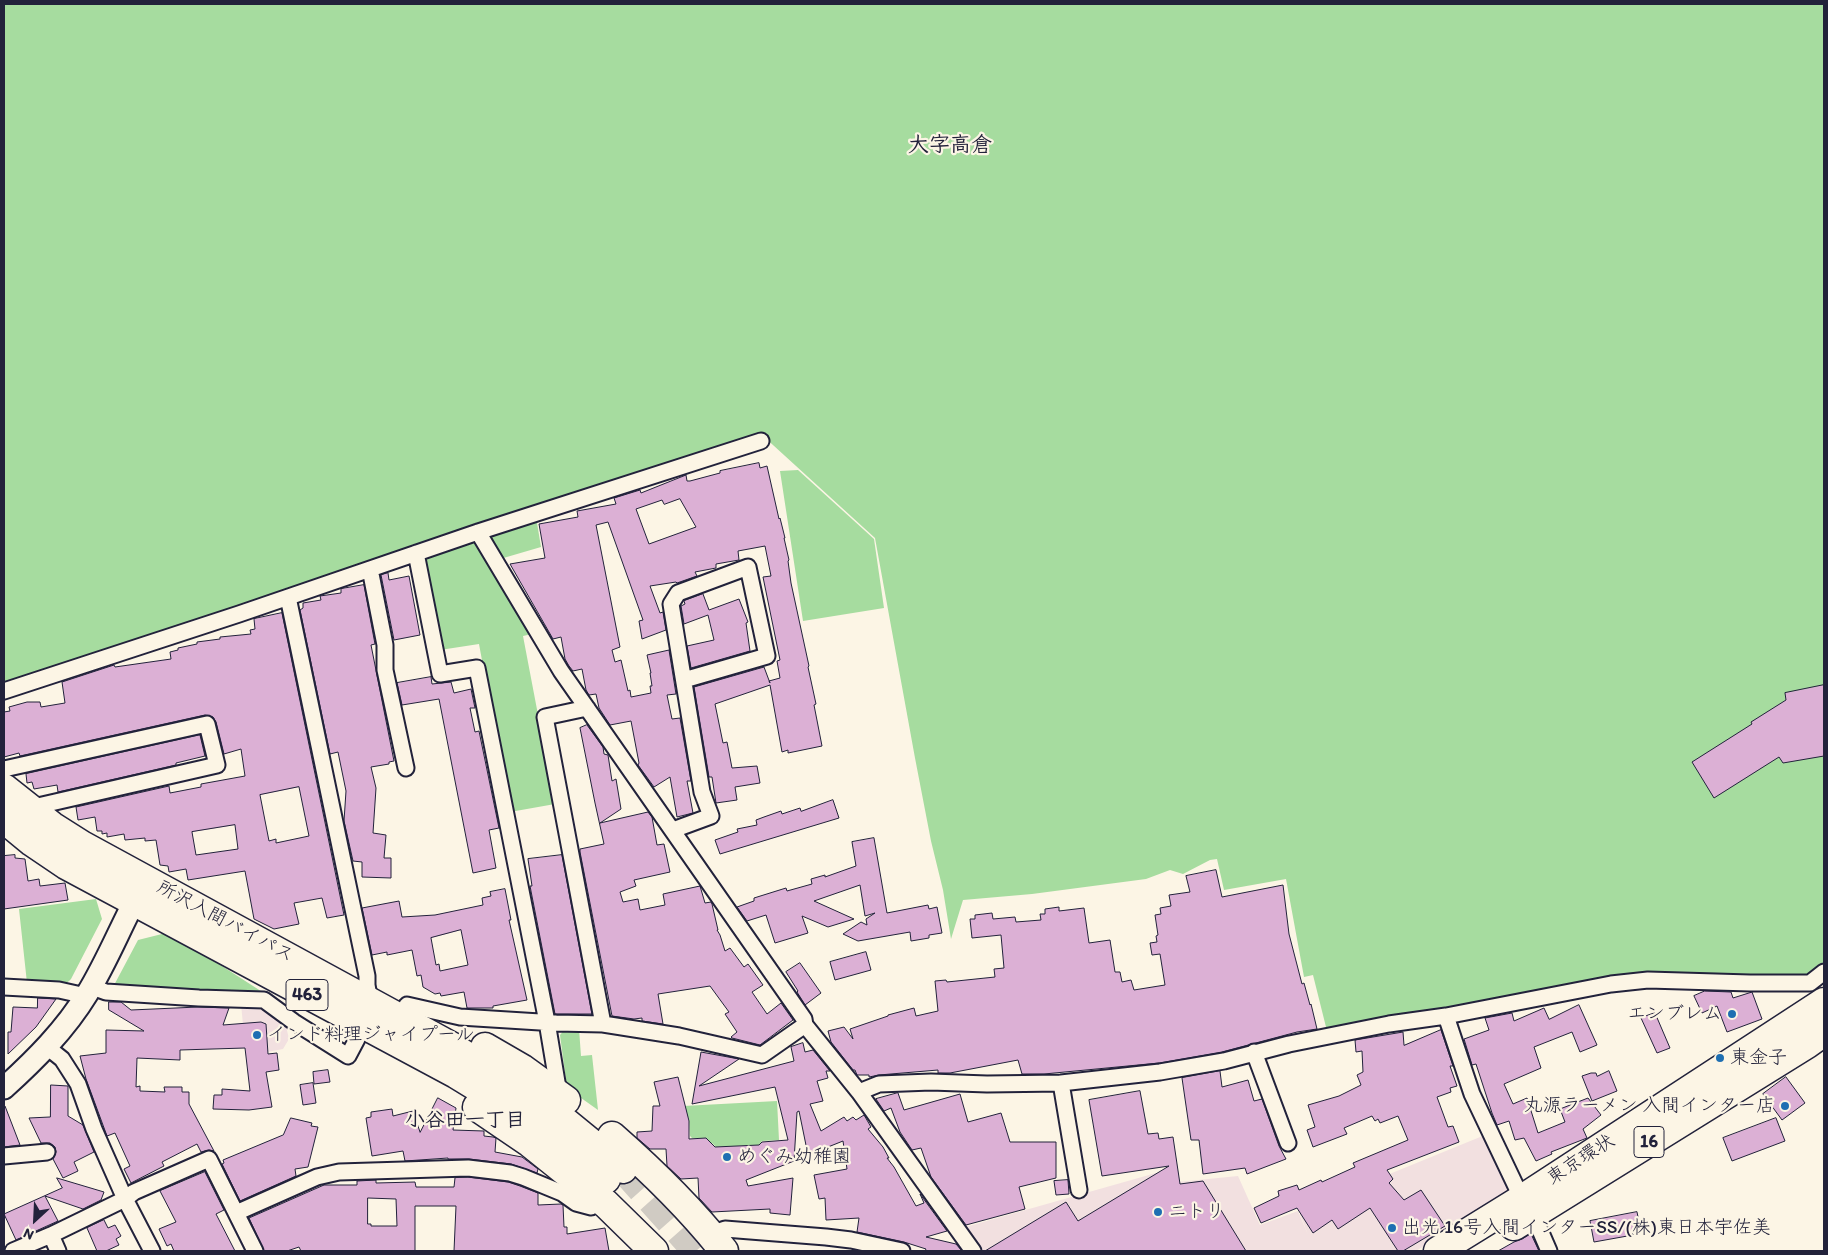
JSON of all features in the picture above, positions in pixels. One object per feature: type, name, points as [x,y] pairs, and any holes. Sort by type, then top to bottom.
[{"type":"highway","name":"所沢入間バイパス","points":[[4,788],[52,826],[82,845],[140,890],[308,995],[456,1074],[523,1115],[615,1183]]},
{"type":"highway","name":"所沢入間バイパス","points":[[4,819],[32,842],[66,865],[140,890],[242,931],[368,994]]},
{"type":"highway","name":"463","points":[[368,994],[407,1005],[523,1069],[588,1116],[615,1183],[654,1251]]},
{"type":"highway","name":"463","points":[[368,994],[549,1110],[615,1183]]},
{"type":"highway","name":"463","points":[[308,995],[316,1015],[479,1108],[530,1143],[615,1183],[717,1243]]},
{"type":"highway","name":"東京環状","points":[[1473,1251],[1528,1207],[1824,1002]]},
{"type":"highway","name":"東京環状","points":[[1438,1251],[1528,1207],[1824,1032]]},
{"type":"street","points":[[4,691],[478,532],[761,441]]},
{"type":"street","points":[[478,532],[561,671],[804,1019],[805,1025],[859,1092],[973,1251]]},
{"type":"street","points":[[416,553],[440,674],[477,668],[547,1022],[559,1094]]},
{"type":"street","points":[[673,830],[711,816],[702,792],[671,604],[678,593],[748,567],[767,656],[684,680]]},
{"type":"street","points":[[370,569],[385,645],[386,670],[406,768]]},
{"type":"street","points":[[288,597],[367,976],[368,994]]},
{"type":"street","points":[[587,708],[545,717],[603,1024]]},
{"type":"street","points":[[4,769],[206,724],[217,765],[29,808]]},
{"type":"street","points":[[4,1088],[47,1047],[89,991],[140,890]]},
{"type":"street","points":[[859,1092],[879,1084],[931,1082],[987,1084],[1061,1083],[1160,1072],[1224,1061],[1289,1044],[1389,1024],[1446,1016],[1611,984],[1648,980],[1750,984],[1810,983],[1824,972]]},
{"type":"street","points":[[4,986],[264,1000],[294,1022],[348,1056],[357,1039]]},
{"type":"street","points":[[407,1005],[460,1017],[603,1024],[678,1036],[762,1055],[805,1025]]},
{"type":"street","points":[[1446,1016],[1472,1094],[1549,1251]]},
{"type":"street","points":[[47,1047],[62,1059],[78,1084],[94,1129],[152,1251]]},
{"type":"street","points":[[1254,1052],[1288,1143]]},
{"type":"street","points":[[1061,1083],[1079,1190]]},
{"type":"street","points":[[4,1156],[48,1152]]},
{"type":"street","points":[[13,1251],[126,1199],[134,1192],[209,1159],[255,1251]]},
{"type":"street","points":[[236,1213],[317,1177],[339,1172],[468,1168],[510,1173],[562,1193],[583,1206],[591,1207],[615,1183]]},
{"type":"street","points":[[717,1243],[725,1229],[826,1236],[902,1251]]},
{"type":"street","points":[[51,1235],[58,1251]]},
{"type":"shaded area","points":[[241,1004],[261,1004],[285,1022],[289,1039],[283,1049],[246,1056]]},
{"type":"shaded area","points":[[1485,1135],[1513,1191],[1416,1251],[981,1251],[962,1228],[1156,1173],[1158,1184],[1238,1176],[1260,1225],[1298,1211],[1308,1235],[1299,1211]]},
{"type":"green space","points":[[4,4],[1824,4],[1824,967],[1811,977],[1648,975],[1327,1031],[1313,975],[1304,977],[1286,879],[1224,890],[1217,859],[1210,860],[1183,874],[1170,870],[1146,879],[1032,894],[963,900],[951,939],[943,890],[931,841],[915,758],[875,538],[762,435],[4,686]]},
{"type":"green space","points":[[798,470],[874,539],[884,608],[803,621],[780,471]]},
{"type":"green space","points":[[536,517],[541,547],[500,559],[488,540],[495,530]]},
{"type":"green space","points":[[470,540],[478,544],[532,634],[523,636],[555,804],[510,812],[479,644],[440,650],[423,564],[429,554]]},
{"type":"green space","points":[[96,899],[102,919],[71,979],[57,985],[27,983],[19,909]]},
{"type":"green space","points":[[166,933],[194,948],[267,995],[112,989],[138,940]]},
{"type":"green space","points":[[565,1029],[579,1029],[581,1056],[592,1055],[598,1110],[567,1088],[560,1035]]},
{"type":"green space","points":[[777,1101],[779,1140],[762,1141],[759,1145],[716,1147],[712,1143],[706,1144],[706,1138],[692,1138],[690,1136],[689,1118],[665,1107]]},
{"type":"building","points":[[759,463],[760,468],[767,466],[785,538],[791,583],[809,666],[822,746],[788,753],[788,750],[782,752],[770,685],[715,704],[723,743],[727,742],[732,768],[757,766],[760,783],[735,787],[737,800],[716,803],[712,777],[709,777],[694,687],[764,667],[769,681],[780,678],[777,661],[780,660],[763,577],[771,576],[765,546],[738,551],[739,560],[716,564],[716,568],[695,572],[697,576],[677,583],[650,586],[660,613],[663,612],[666,630],[642,639],[639,621],[643,620],[608,522],[596,525],[620,647],[612,650],[615,662],[621,660],[631,697],[651,693],[651,673],[647,655],[669,650],[676,694],[667,695],[672,719],[680,718],[691,781],[687,781],[693,813],[677,817],[670,777],[654,787],[638,765],[631,721],[610,725],[599,708],[596,694],[589,695],[586,690],[582,669],[573,671],[569,666],[565,659],[561,637],[553,639],[510,564],[545,558],[539,524],[578,517],[577,511],[616,504],[614,498],[640,490],[641,493],[686,475],[687,481],[690,481],[720,473],[720,471]],"holes":[[[680,499],[696,527],[649,544],[636,509],[662,500],[664,504]]]},
{"type":"building","points":[[388,573],[389,580],[409,576],[420,635],[394,640],[381,575]]},
{"type":"building","points":[[364,585],[375,644],[371,645],[394,761],[389,762],[389,764],[371,767],[376,788],[373,833],[386,835],[384,858],[391,858],[391,878],[362,877],[362,862],[353,861],[344,821],[346,791],[338,752],[330,754],[300,610],[303,608],[303,603],[321,600],[320,596],[341,593],[341,589]]},
{"type":"building","points":[[703,594],[709,610],[739,599],[748,622],[746,623],[750,651],[691,668],[687,646],[714,640],[708,615],[684,624],[681,606],[685,604],[684,601]]},
{"type":"building","points":[[282,613],[344,915],[327,918],[322,898],[294,903],[299,924],[274,929],[254,919],[245,871],[188,880],[186,869],[169,872],[168,866],[160,865],[156,840],[145,841],[145,838],[125,840],[124,834],[107,837],[107,833],[102,834],[102,831],[97,831],[95,817],[78,820],[76,807],[169,786],[170,793],[201,787],[201,784],[245,776],[241,749],[224,754],[213,717],[205,715],[20,756],[19,753],[4,757],[4,712],[10,711],[9,707],[27,702],[40,702],[41,707],[65,703],[62,682],[114,665],[115,667],[171,659],[170,652],[178,650],[178,648],[197,644],[197,642],[220,639],[220,637],[251,634],[250,630],[255,629],[254,619]],"holes":[[[299,787],[309,836],[276,843],[276,839],[269,841],[260,795]],[[235,825],[238,849],[196,855],[192,832]]]},
{"type":"building","points":[[431,677],[432,684],[451,682],[454,693],[471,689],[475,708],[470,708],[475,732],[479,731],[499,828],[489,830],[496,868],[473,873],[439,699],[402,705],[397,683]]},
{"type":"building","points":[[1824,685],[1824,756],[1783,763],[1779,757],[1714,798],[1692,762],[1786,700],[1785,693]]},
{"type":"building","points":[[587,725],[603,747],[604,754],[608,755],[612,781],[616,779],[621,809],[600,823],[648,812],[652,817],[657,845],[664,844],[670,872],[634,880],[636,886],[620,892],[623,902],[638,899],[640,910],[665,905],[663,894],[700,886],[705,903],[711,902],[712,904],[717,930],[725,951],[730,948],[744,967],[748,964],[763,985],[752,992],[767,1014],[781,1003],[793,1020],[760,1045],[731,1037],[737,1032],[725,1014],[729,1012],[710,986],[658,994],[663,1024],[642,1021],[642,1018],[634,1019],[612,1016],[580,852],[580,849],[604,844],[580,728]]},
{"type":"building","points":[[200,735],[205,756],[176,763],[176,765],[58,792],[57,785],[34,789],[32,782],[27,783],[26,774]]},
{"type":"building","points":[[833,800],[839,818],[720,854],[715,840],[738,832],[737,829],[757,825],[756,820],[781,811],[782,814],[800,808],[801,811]]},
{"type":"building","points":[[874,838],[887,913],[928,905],[929,909],[937,907],[942,933],[929,935],[929,938],[911,941],[910,932],[858,941],[843,934],[861,922],[867,925],[866,919],[875,913],[865,916],[860,885],[814,901],[854,919],[828,927],[802,916],[808,933],[775,943],[766,915],[747,921],[737,907],[754,901],[754,898],[786,888],[787,891],[812,884],[811,879],[825,875],[825,877],[856,866],[852,842]]},
{"type":"building","points":[[15,855],[15,858],[25,859],[28,881],[39,879],[40,886],[65,883],[68,900],[4,909],[4,856]]},
{"type":"building","points":[[562,855],[592,1014],[555,1014],[530,886],[532,886],[528,859]]},
{"type":"building","points":[[1216,870],[1222,897],[1283,885],[1289,934],[1302,984],[1304,983],[1317,1029],[1297,1032],[1222,1052],[1159,1063],[1044,1074],[1022,1074],[1018,1060],[950,1073],[938,1073],[938,1070],[869,1077],[869,1075],[857,1075],[855,1070],[853,1070],[831,1042],[828,1031],[844,1027],[853,1039],[850,1029],[888,1015],[914,1008],[916,1016],[938,1011],[935,981],[946,980],[947,982],[995,977],[994,969],[1004,968],[1001,935],[972,938],[970,919],[975,919],[975,915],[992,913],[993,919],[1015,917],[1016,922],[1041,920],[1040,914],[1045,914],[1045,909],[1059,907],[1059,911],[1084,908],[1089,943],[1110,940],[1115,972],[1120,972],[1122,982],[1131,980],[1134,990],[1165,985],[1160,954],[1152,955],[1150,943],[1157,942],[1156,936],[1158,935],[1155,915],[1161,914],[1160,908],[1171,906],[1169,895],[1190,892],[1186,876]]},
{"type":"building","points":[[505,889],[511,920],[509,920],[527,1000],[493,1006],[493,1008],[467,1008],[464,992],[441,996],[440,993],[435,994],[423,987],[421,975],[417,976],[412,950],[387,955],[387,952],[372,955],[362,908],[399,901],[402,917],[435,915],[483,905],[482,898],[491,896],[490,892]],"holes":[[[461,930],[468,965],[440,971],[439,964],[436,965],[431,938]]]},
{"type":"building","points":[[866,952],[871,970],[835,980],[830,962]]},
{"type":"building","points":[[800,963],[821,993],[805,1005],[786,972]]},
{"type":"building","points":[[1705,991],[1731,992],[1733,998],[1752,992],[1762,1019],[1727,1032],[1717,1006],[1702,1013],[1694,996]]},
{"type":"building","points":[[38,998],[56,999],[36,1027],[8,1054],[8,1032],[11,1032],[13,1007],[37,1008]]},
{"type":"building","points":[[109,1002],[121,1002],[131,1010],[198,1007],[229,1008],[223,1025],[261,1022],[266,1024],[268,1054],[277,1053],[279,1070],[266,1072],[272,1107],[249,1110],[213,1109],[214,1095],[222,1095],[222,1089],[250,1091],[245,1048],[180,1050],[180,1060],[137,1058],[136,1087],[140,1086],[140,1091],[165,1092],[164,1087],[182,1087],[182,1092],[189,1092],[189,1104],[214,1151],[201,1152],[197,1144],[162,1162],[164,1166],[131,1183],[124,1169],[130,1166],[115,1133],[107,1136],[86,1079],[80,1056],[106,1053],[106,1030],[144,1031],[109,1010]]},
{"type":"building","points":[[1579,1005],[1597,1045],[1580,1052],[1572,1032],[1534,1047],[1541,1068],[1504,1084],[1513,1104],[1527,1098],[1538,1133],[1565,1122],[1560,1109],[1588,1098],[1601,1115],[1583,1129],[1587,1138],[1551,1152],[1552,1154],[1536,1161],[1524,1138],[1515,1140],[1509,1121],[1497,1125],[1476,1064],[1472,1065],[1464,1039],[1489,1030],[1485,1018],[1512,1013],[1514,1021],[1544,1008],[1549,1019]]},
{"type":"building","points":[[1655,1013],[1670,1048],[1657,1053],[1641,1018]]},
{"type":"building","points":[[1441,1030],[1453,1066],[1450,1066],[1457,1086],[1450,1088],[1451,1092],[1437,1097],[1448,1127],[1453,1126],[1459,1142],[1387,1170],[1393,1179],[1389,1183],[1404,1200],[1421,1190],[1445,1226],[1403,1251],[1398,1251],[1370,1208],[1338,1229],[1332,1220],[1313,1233],[1297,1208],[1261,1223],[1254,1208],[1279,1196],[1278,1191],[1297,1185],[1299,1190],[1321,1180],[1322,1182],[1355,1167],[1353,1163],[1408,1140],[1398,1116],[1380,1123],[1378,1119],[1375,1121],[1372,1116],[1344,1128],[1347,1134],[1313,1147],[1307,1130],[1315,1127],[1308,1105],[1339,1096],[1361,1085],[1357,1075],[1363,1072],[1362,1051],[1356,1052],[1355,1040],[1403,1032],[1404,1045]]},
{"type":"building","points":[[803,1043],[805,1052],[813,1050],[830,1071],[826,1071],[828,1078],[817,1081],[823,1101],[810,1104],[821,1131],[844,1117],[847,1121],[853,1117],[856,1120],[864,1115],[871,1127],[868,1129],[883,1147],[889,1158],[887,1158],[916,1206],[924,1203],[920,1194],[947,1231],[926,1237],[956,1244],[962,1251],[925,1251],[926,1249],[904,1242],[857,1232],[859,1218],[826,1220],[825,1198],[819,1199],[814,1175],[847,1169],[843,1141],[808,1155],[799,1111],[797,1112],[794,1161],[746,1180],[748,1186],[793,1178],[790,1215],[770,1213],[770,1209],[712,1212],[699,1198],[698,1178],[681,1179],[667,1166],[666,1149],[650,1149],[637,1138],[637,1132],[652,1131],[653,1106],[660,1106],[654,1082],[678,1077],[689,1121],[689,1139],[706,1138],[715,1147],[759,1145],[762,1142],[788,1140],[775,1087],[692,1104],[701,1052],[739,1059],[699,1086],[794,1061],[791,1047]]},
{"type":"building","points":[[328,1070],[330,1082],[314,1084],[313,1072]]},
{"type":"building","points":[[1220,1071],[1222,1087],[1248,1080],[1254,1101],[1262,1099],[1279,1146],[1286,1159],[1247,1174],[1245,1168],[1203,1174],[1199,1140],[1191,1140],[1182,1078]]},
{"type":"building","points":[[1609,1071],[1617,1091],[1592,1101],[1582,1076],[1596,1073],[1597,1076]]},
{"type":"building","points":[[1786,1077],[1805,1103],[1782,1120],[1763,1094]]},
{"type":"building","points":[[313,1083],[316,1103],[303,1105],[300,1085]]},
{"type":"building","points":[[51,1085],[68,1086],[68,1116],[83,1125],[94,1152],[74,1162],[78,1171],[63,1178],[53,1159],[56,1152],[55,1147],[50,1143],[41,1143],[29,1118],[50,1117]]},
{"type":"building","name":"ニトリ","points":[[1140,1091],[1148,1134],[1158,1133],[1159,1139],[1173,1137],[1180,1184],[1203,1181],[1246,1251],[985,1251],[1066,1202],[1078,1221],[1169,1166],[1102,1176],[1089,1100]]},
{"type":"building","points":[[898,1093],[904,1110],[960,1094],[968,1122],[1001,1113],[1010,1142],[1056,1142],[1056,1178],[1019,1187],[1025,1209],[966,1225],[931,1177],[921,1148],[912,1150],[900,1132],[891,1108],[884,1111],[876,1099]]},
{"type":"building","points":[[438,1098],[456,1108],[453,1130],[484,1131],[484,1136],[496,1138],[495,1152],[522,1157],[538,1169],[537,1173],[511,1164],[469,1159],[448,1158],[405,1161],[403,1151],[372,1156],[366,1118],[371,1117],[371,1112],[392,1109],[393,1116],[413,1111],[420,1132]]},
{"type":"building","points":[[5,1106],[20,1145],[4,1147]]},
{"type":"building","points":[[291,1118],[312,1123],[311,1126],[318,1127],[308,1167],[295,1169],[296,1176],[240,1201],[222,1164],[224,1163],[223,1160],[283,1135]]},
{"type":"building","points":[[1776,1118],[1785,1141],[1732,1161],[1723,1138]]},
{"type":"building","points":[[205,1172],[224,1210],[216,1214],[235,1251],[174,1251],[171,1244],[167,1246],[159,1229],[176,1222],[160,1191]]},
{"type":"building","points":[[468,1177],[508,1182],[538,1193],[538,1205],[563,1205],[564,1227],[567,1227],[567,1234],[605,1228],[609,1251],[454,1251],[456,1206],[415,1206],[415,1251],[301,1251],[299,1247],[287,1251],[264,1251],[249,1218],[324,1185],[357,1185],[357,1181],[376,1180],[376,1183],[415,1182],[416,1187],[454,1187],[455,1178]],"holes":[[[368,1198],[396,1199],[397,1226],[371,1226],[371,1224],[368,1224]]]},
{"type":"building","points":[[57,1178],[104,1192],[101,1200],[83,1209],[45,1196],[58,1221],[16,1240],[4,1214],[62,1188]]},
{"type":"building","points":[[1068,1180],[1069,1194],[1056,1195],[1054,1181]]},
{"type":"building","points":[[1637,1212],[1641,1231],[1632,1232],[1633,1235],[1594,1242],[1590,1221]]},
{"type":"building","points":[[104,1220],[108,1228],[115,1225],[121,1236],[116,1239],[119,1245],[106,1251],[97,1251],[87,1228]]},
{"type":"building","points":[[1531,1234],[1539,1251],[1498,1251],[1514,1242]]},
{"type":"tunnel","points":[[623,1169],[696,1251]]},
{"type":"place","name":"エンブレム","points":[[1732,1014]]},
{"type":"place","name":"インド料理ジャイプール","points":[[257,1035]]},
{"type":"place","name":"東金子","points":[[1720,1058]]},
{"type":"place","name":"丸源ラーメン 入間インター店","points":[[1785,1106]]},
{"type":"place","name":"めぐみ幼稚園","points":[[727,1157]]},
{"type":"place","name":"ニトリ","points":[[1158,1212]]},
{"type":"place","name":"出光 16号入間インターSS/(株)東日本宇佐美","points":[[1392,1228]]},
{"type":"district","name":"大字高倉","points":[[950,146]]},
{"type":"district","name":"小谷田一丁目","points":[[465,1121]]}]
